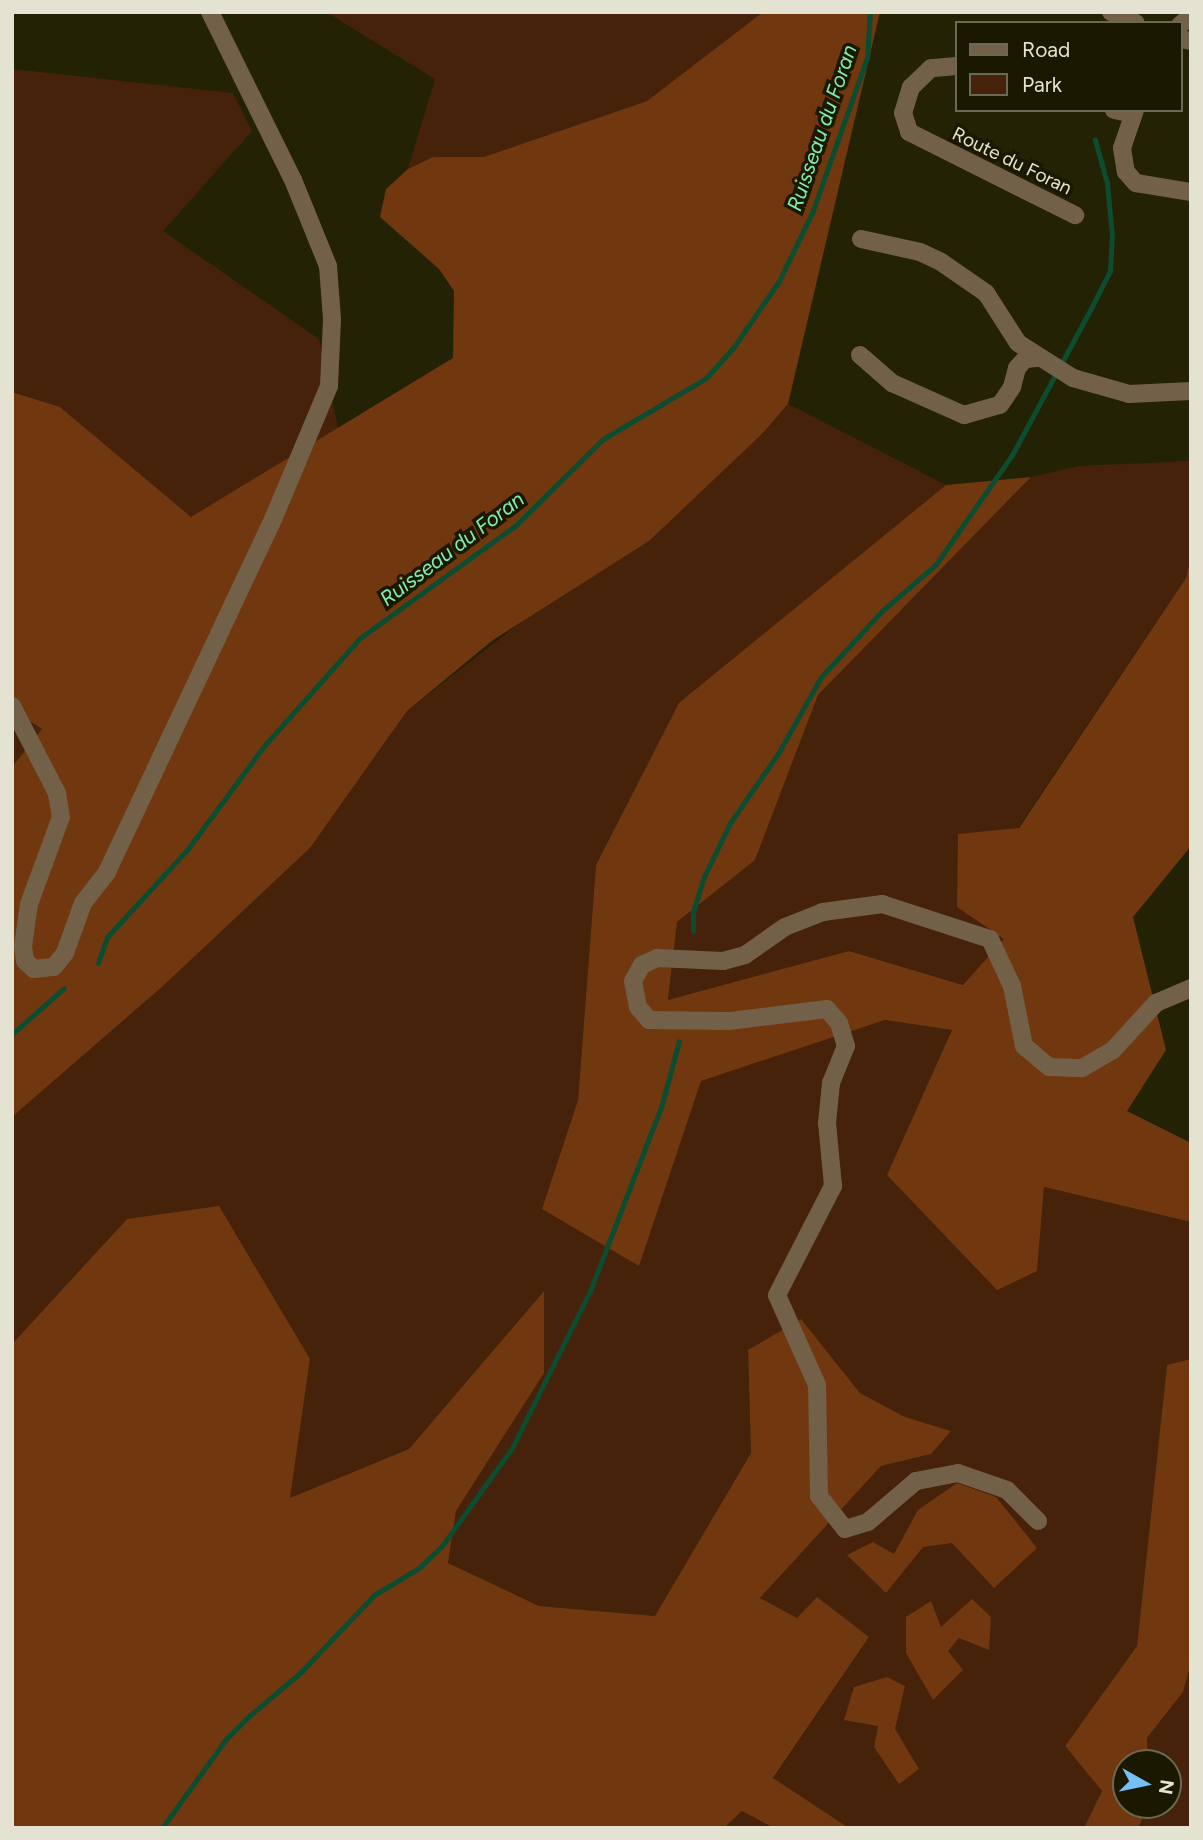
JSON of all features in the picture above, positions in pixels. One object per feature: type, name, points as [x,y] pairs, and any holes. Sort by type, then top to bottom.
[{"type":"street","points":[[12,706],[57,793],[61,817],[30,904],[23,946],[25,961],[34,970],[54,967],[65,953],[83,903],[107,872],[274,517],[329,386],[332,319],[328,266],[293,180],[210,12]]},
{"type":"street","points":[[1111,12],[1131,21]]},
{"type":"street","name":"Route du Foran","points":[[954,66],[931,68],[911,87],[903,113],[909,132],[1075,215]]},
{"type":"street","points":[[1135,112],[1121,159],[1130,178],[1191,192]]},
{"type":"street","points":[[861,239],[920,252],[942,261],[986,293],[1018,343],[1073,377],[1129,394],[1191,391]]},
{"type":"street","points":[[860,355],[892,383],[964,415],[1000,405],[1012,387],[1017,368],[1025,359],[1044,361]]},
{"type":"street","points":[[1038,1521],[1007,1490],[958,1473],[916,1481],[868,1522],[845,1529],[820,1496],[817,1385],[777,1295],[833,1186],[827,1123],[831,1083],[846,1045],[839,1023],[827,1009],[729,1021],[649,1020],[638,1007],[633,981],[642,965],[657,958],[723,961],[745,955],[785,927],[823,912],[882,904],[989,939],[1012,986],[1024,1046],[1049,1067],[1082,1068],[1113,1050],[1156,1003],[1191,988]]},
{"type":"green space","points":[[326,12],[763,12],[647,101],[484,157],[433,157],[408,169],[435,79]]},
{"type":"green space","points":[[12,69],[233,93],[252,131],[163,231],[319,339],[338,428],[191,518],[60,407],[12,392]]},
{"type":"green space","points":[[788,404],[946,485],[679,704],[596,865],[578,1100],[542,1209],[639,1265],[700,1081],[885,1020],[953,1029],[887,1175],[1037,1271],[1044,1187],[1191,1222],[1191,1359],[1167,1366],[1137,1646],[1065,1746],[1102,1791],[1084,1828],[849,1828],[773,1779],[869,1637],[797,1618],[760,1598],[881,1466],[931,1454],[950,1431],[905,1417],[860,1393],[801,1319],[748,1350],[751,1453],[656,1616],[539,1606],[448,1563],[456,1511],[543,1373],[543,1292],[409,1449],[290,1498],[310,1359],[127,1219],[12,1344],[12,1117],[163,986],[310,848],[407,711],[764,433]],"holes":[[[996,1497],[952,1543],[923,1546],[886,1593],[873,1542],[894,1554]],[[905,1687],[894,1729],[919,1769],[899,1783],[874,1747],[878,1725]]]},
{"type":"green space","points":[[1191,461],[1191,558],[1186,578],[1018,828],[1005,939],[964,985],[849,951],[668,1001],[677,922],[755,860],[818,695],[1031,477],[1079,466]]},
{"type":"green space","points":[[12,710],[43,729],[12,767]]},
{"type":"green space","points":[[1191,1663],[1191,1828],[1138,1828],[1142,1819],[1182,1819],[1182,1749],[1147,1749],[1147,1738],[1183,1692]]},
{"type":"green space","points":[[742,1811],[774,1828],[724,1828]]},
{"type":"shaded area","points":[[763,12],[880,12],[788,404],[764,432],[649,541],[493,640],[407,711],[310,848],[163,986],[12,1117],[12,767],[42,729],[12,710],[12,392],[60,407],[191,517],[453,358],[454,291],[439,269],[380,217],[386,189],[408,169],[433,157],[484,157],[647,101]]},
{"type":"shaded area","points":[[1031,477],[818,695],[755,860],[677,922],[668,1000],[849,951],[963,985],[1004,939],[957,907],[958,834],[1019,828],[1186,578],[1191,558],[1191,846],[1133,917],[1166,1050],[1127,1111],[1191,1143],[1191,1222],[1044,1187],[1037,1271],[997,1290],[887,1175],[952,1030],[885,1020],[701,1081],[639,1266],[542,1209],[578,1100],[596,865],[679,703],[946,485]]},
{"type":"shaded area","points":[[219,1206],[310,1359],[290,1498],[409,1449],[544,1291],[544,1373],[456,1511],[448,1563],[539,1606],[655,1616],[751,1453],[748,1350],[801,1319],[860,1393],[905,1417],[951,1431],[931,1454],[881,1466],[760,1598],[797,1618],[817,1597],[869,1637],[773,1778],[849,1828],[774,1828],[742,1811],[724,1828],[12,1828],[12,1344],[127,1219]]},
{"type":"shaded area","points":[[1191,1359],[1191,1663],[1183,1692],[1147,1738],[1147,1749],[1112,1749],[1112,1819],[1142,1819],[1138,1828],[1084,1828],[1102,1791],[1065,1746],[1137,1646],[1167,1365]]},
{"type":"shaded area","points":[[957,1483],[996,1497],[1037,1548],[994,1588],[952,1543],[923,1547],[886,1593],[847,1555],[873,1542],[894,1554],[918,1510]]},
{"type":"shaded area","points":[[972,1599],[991,1617],[989,1650],[959,1638],[948,1651],[963,1670],[933,1700],[906,1653],[906,1617],[931,1601],[941,1627]]},
{"type":"shaded area","points":[[887,1677],[905,1686],[895,1729],[919,1769],[899,1784],[874,1747],[878,1726],[844,1720],[854,1687]]},
{"type":"waterway","name":"Ruisseau du Foran","points":[[98,963],[107,937],[187,850],[264,746],[360,638],[515,526],[603,439],[706,378],[733,348],[779,281],[812,213],[867,58],[870,12]]},
{"type":"waterway","points":[[693,931],[693,912],[704,877],[730,823],[779,752],[821,677],[882,611],[936,564],[1012,455],[1110,271],[1112,236],[1107,183],[1095,140]]},
{"type":"waterway","name":"Ruisseau du Foran","points":[[12,1034],[64,988]]},
{"type":"waterway","points":[[162,1828],[226,1739],[301,1672],[374,1595],[419,1568],[442,1546],[512,1448],[590,1291],[662,1104],[679,1041]]}]
